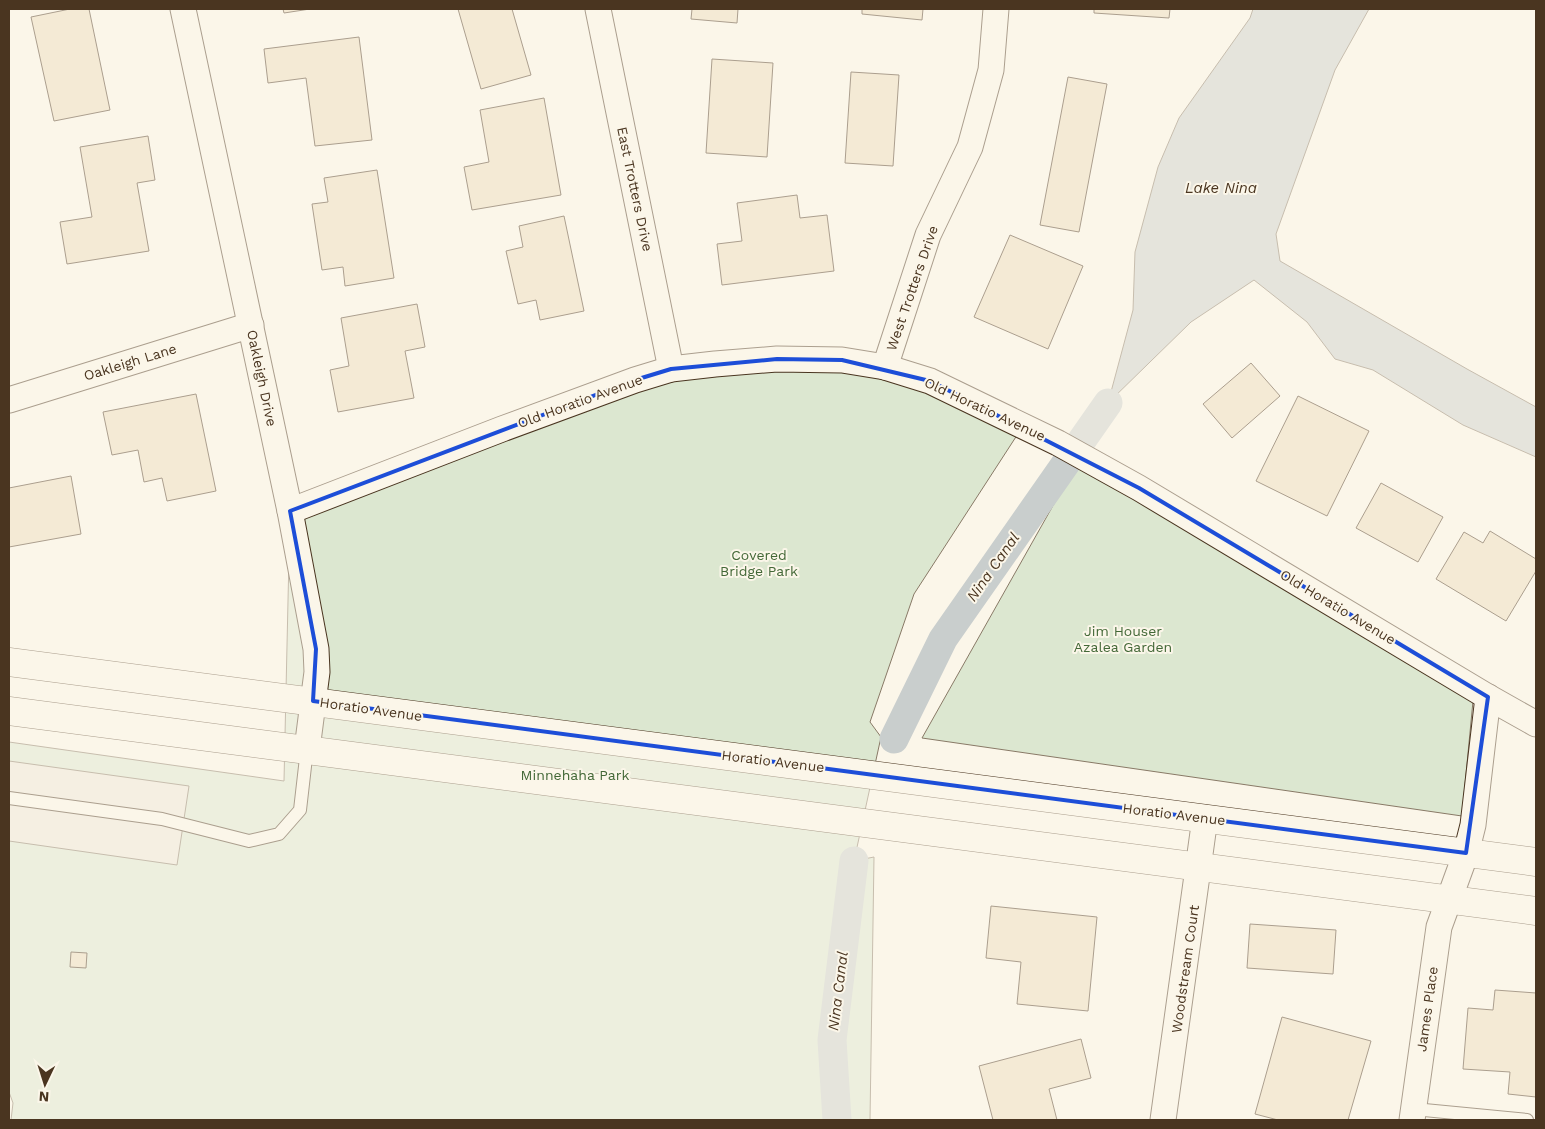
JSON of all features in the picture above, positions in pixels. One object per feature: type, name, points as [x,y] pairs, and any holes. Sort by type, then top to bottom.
[{"type":"main road","name":"Horatio Avenue","points":[[9,662],[1536,862]]},
{"type":"main road","points":[[9,711],[1536,911]]},
{"type":"street","name":"Oakleigh Drive","points":[[183,9],[290,511],[316,649],[317,672],[307,749]]},
{"type":"street","name":"East Trotters Drive","points":[[598,9],[671,369]]},
{"type":"street","name":"West Trotters Drive","points":[[885,367],[928,236],[970,147],[991,70],[996,9]]},
{"type":"street","name":"Oakleigh Lane","points":[[9,400],[251,325]]},
{"type":"street","name":"Old Horatio Avenue","points":[[290,511],[502,429],[635,380],[671,369],[777,359],[842,360],[885,367],[930,380],[1058,443],[1139,488],[1488,698],[1536,724]]},
{"type":"street","points":[[1449,900],[1466,853],[1473,825],[1488,698]]},
{"type":"street","name":"Woodstream Court","points":[[1163,1120],[1205,818]]},
{"type":"street","name":"James Place","points":[[1413,1114],[1439,927],[1449,900]]},
{"type":"lane","points":[[9,798],[162,819],[249,841],[279,834],[300,810],[307,749]]},
{"type":"lane","points":[[1413,1114],[1527,1120]]},
{"type":"highlighted area","points":[[777,359],[842,360],[930,381],[1139,488],[1488,697],[1466,853],[313,701],[316,649],[290,511],[635,380],[671,369]]},
{"type":"green space","name":"Minnehaha Park","points":[[842,360],[1023,426],[914,594],[870,722],[881,737],[854,861],[874,857],[870,1120],[11,1120],[13,1103],[9,1092],[9,742],[284,781],[290,511],[635,380]]},
{"type":"green space","name":"Jim Houser Azalea Garden","points":[[1077,463],[1473,701],[1462,816],[922,738]]},
{"type":"shaded area","points":[[9,761],[189,786],[177,865],[9,841]]},
{"type":"water","name":"Lake Nina","points":[[1253,9],[1369,9],[1335,70],[1276,234],[1280,261],[1536,407],[1536,457],[1463,425],[1373,370],[1335,359],[1307,322],[1254,280],[1191,322],[1108,403],[1133,310],[1135,252],[1158,167],[1179,118],[1250,18]]},
{"type":"building","points":[[70,9],[89,9],[110,110],[54,121],[31,17]]},
{"type":"building","points":[[283,9],[310,9],[284,13]]},
{"type":"building","points":[[458,9],[512,9],[531,75],[481,89]]},
{"type":"building","points":[[692,9],[738,9],[737,23],[691,19]]},
{"type":"building","points":[[862,9],[923,9],[922,20],[862,14]]},
{"type":"building","points":[[1094,9],[1170,9],[1169,18],[1094,13]]},
{"type":"building","points":[[359,37],[372,140],[315,146],[306,78],[268,83],[264,49]]},
{"type":"building","points":[[712,59],[773,63],[767,157],[706,153]]},
{"type":"building","points":[[851,72],[899,75],[893,166],[845,163]]},
{"type":"building","points":[[1068,77],[1107,84],[1079,232],[1040,225]]},
{"type":"building","points":[[544,98],[561,195],[472,210],[464,167],[489,162],[480,110]]},
{"type":"building","points":[[148,136],[155,180],[137,183],[149,251],[67,264],[60,222],[92,217],[80,147]]},
{"type":"building","points":[[377,170],[394,278],[345,286],[343,267],[322,270],[312,204],[328,202],[324,178]]},
{"type":"building","points":[[797,195],[800,218],[827,215],[834,271],[722,285],[717,244],[742,241],[737,203]]},
{"type":"building","points":[[564,216],[584,311],[540,320],[536,300],[518,304],[506,251],[523,247],[519,226]]},
{"type":"building","points":[[1010,235],[1083,266],[1048,349],[974,317]]},
{"type":"building","points":[[417,304],[425,347],[405,351],[414,398],[338,412],[330,370],[349,366],[341,318]]},
{"type":"building","points":[[1251,363],[1280,396],[1232,438],[1203,404]]},
{"type":"building","points":[[196,394],[216,491],[167,501],[162,478],[144,482],[138,450],[112,455],[103,412]]},
{"type":"building","points":[[1298,396],[1369,431],[1327,516],[1256,481]]},
{"type":"building","points":[[71,476],[81,534],[9,547],[9,488]]},
{"type":"building","points":[[1381,483],[1443,517],[1418,562],[1356,528]]},
{"type":"building","points":[[1490,531],[1536,559],[1536,571],[1506,621],[1436,579],[1464,532],[1483,543]]},
{"type":"building","points":[[991,906],[1097,917],[1088,1011],[1017,1004],[1021,962],[986,958]]},
{"type":"building","points":[[1250,924],[1336,930],[1333,974],[1247,968]]},
{"type":"building","points":[[71,952],[87,953],[86,968],[70,967]]},
{"type":"building","points":[[1495,990],[1536,993],[1536,1097],[1508,1094],[1510,1072],[1463,1069],[1468,1008],[1493,1010]]},
{"type":"building","points":[[1282,1017],[1371,1041],[1348,1120],[1278,1120],[1255,1114]]},
{"type":"building","points":[[1081,1039],[1091,1078],[1049,1089],[1057,1120],[993,1120],[979,1066]]},
{"type":"waterway","name":"Nina Canal","points":[[894,739],[943,639],[1108,403]]},
{"type":"waterway","name":"Nina Canal","points":[[837,1120],[832,1040],[854,861]]},
{"type":"park label","name":"Covered Bridge Park","points":[[759,564]]}]
